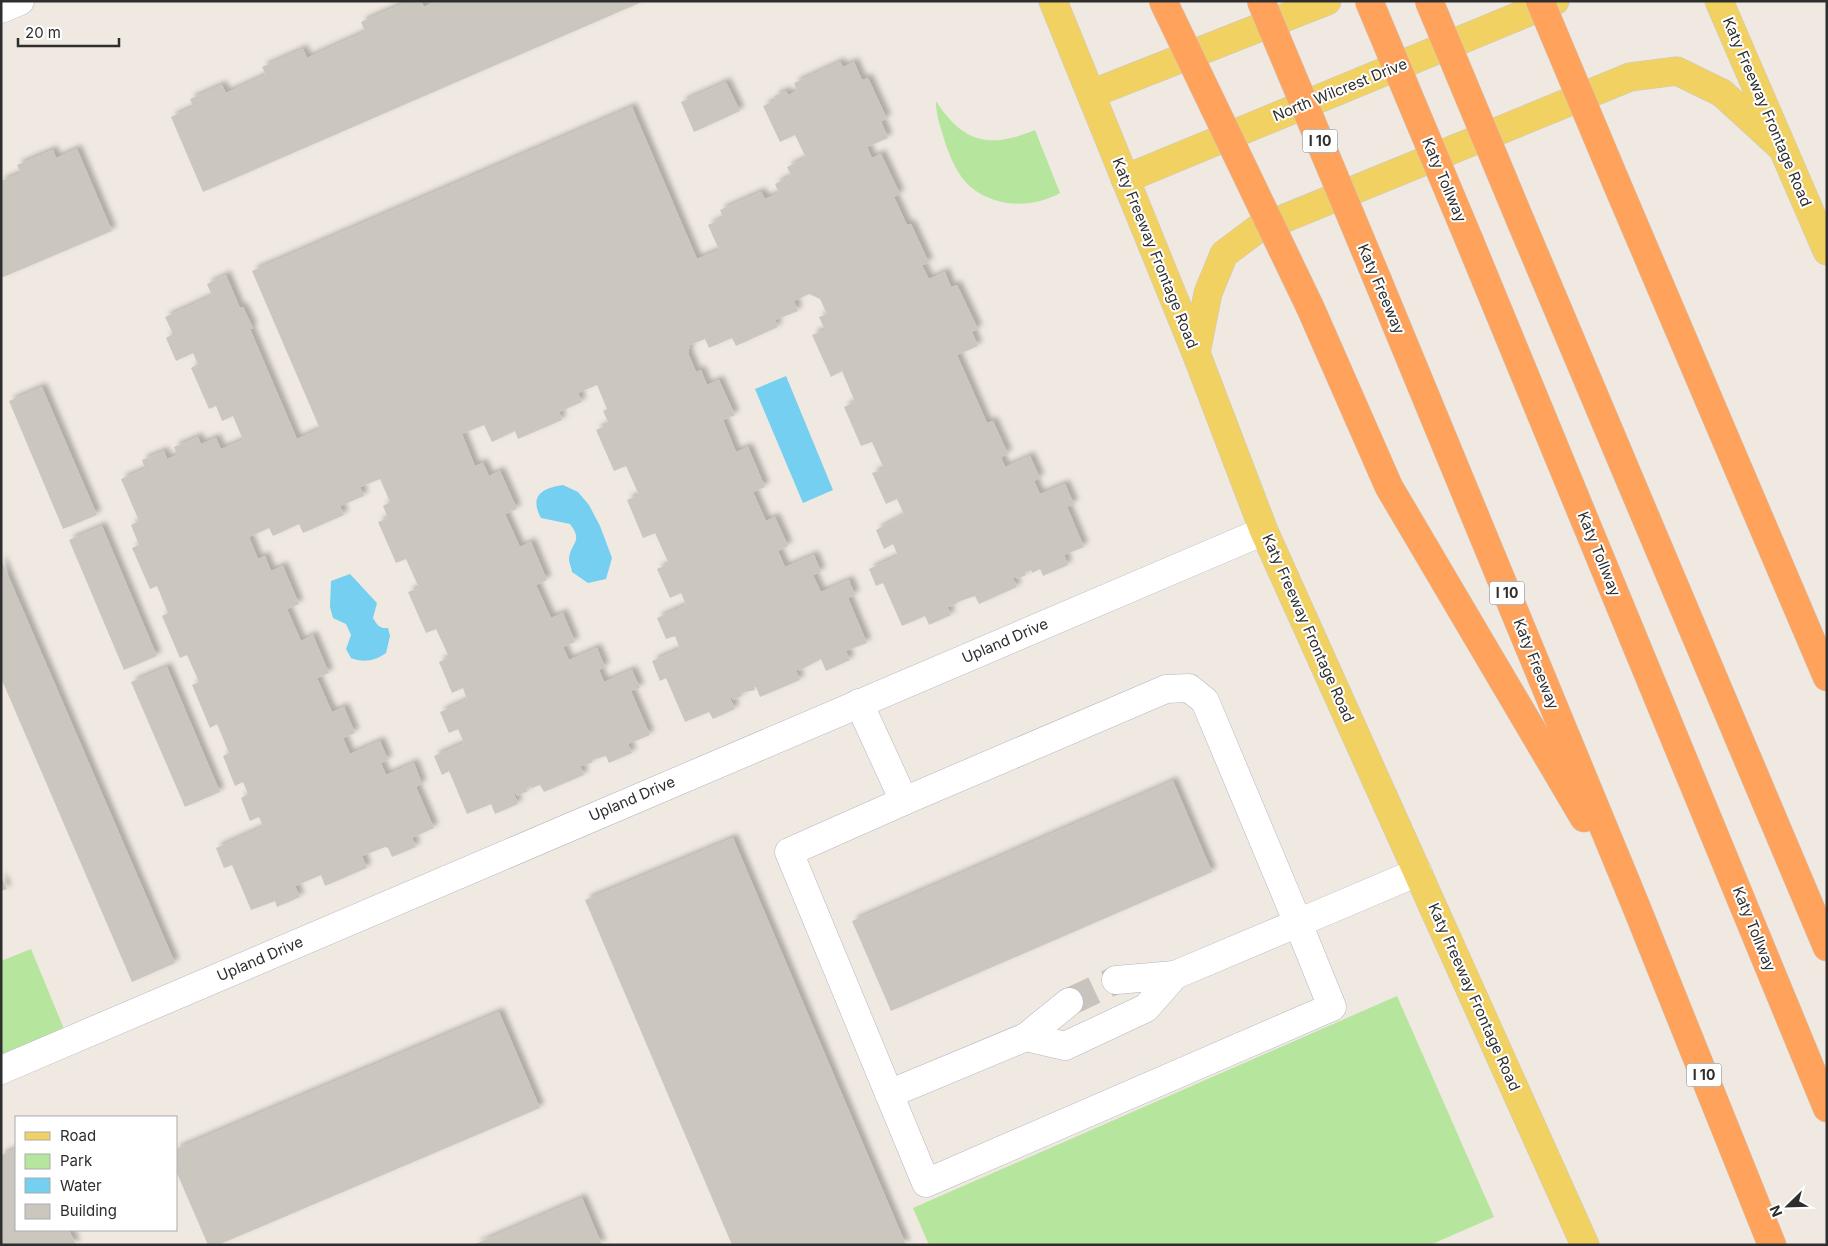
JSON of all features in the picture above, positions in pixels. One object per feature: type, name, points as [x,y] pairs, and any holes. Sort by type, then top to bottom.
[{"type":"highway","points":[[1163,1],[1310,307],[1389,487],[1636,906]]},
{"type":"highway","name":"Katy Freeway","points":[[1261,1],[1636,906],[1772,1245]]},
{"type":"highway","name":"Katy Tollway","points":[[1370,1],[1827,1108]]},
{"type":"highway","points":[[1428,1],[1827,947]]},
{"type":"highway","points":[[1540,1],[1827,676]]},
{"type":"main road","name":"Katy Freeway Frontage Road","points":[[1053,1],[1196,353],[1264,531],[1585,1245]]},
{"type":"main road","points":[[1091,94],[1327,1]]},
{"type":"main road","name":"North Wilcrest Drive","points":[[1125,179],[1554,1]]},
{"type":"main road","name":"Katy Freeway Frontage Road","points":[[1720,1],[1827,251]]},
{"type":"main road","points":[[1196,353],[1208,293],[1224,254],[1256,230],[1630,77],[1677,71],[1722,93],[1781,147]]},
{"type":"street","points":[[1,9],[20,1]]},
{"type":"street","name":"Upland Drive","points":[[1,1070],[1264,531]]},
{"type":"street","points":[[1189,688],[1205,701],[1298,924],[1332,1007],[926,1183],[790,852],[1166,689],[1189,688]]},
{"type":"street","points":[[859,703],[904,801]]},
{"type":"street","points":[[1116,980],[1174,975],[1418,872]]},
{"type":"street","points":[[1026,1037],[1065,1046],[1146,1008],[1174,975]]},
{"type":"street","points":[[889,1094],[1026,1037],[1069,1002]]},
{"type":"green space","points":[[936,101],[956,126],[967,134],[978,138],[1004,139],[1035,130],[1060,193],[1038,201],[1015,204],[992,199],[972,188],[962,177],[950,157],[939,122]]},
{"type":"green space","points":[[31,949],[64,1029],[1,1056],[1,961]]},
{"type":"green space","points":[[1397,996],[1494,1217],[1430,1245],[929,1245],[913,1208]]},
{"type":"water","points":[[786,376],[833,490],[803,503],[755,389]]},
{"type":"water","points":[[563,485],[578,492],[589,505],[600,526],[612,558],[606,579],[588,583],[572,572],[569,559],[576,539],[574,530],[570,524],[541,518],[536,504],[540,494],[549,488]]},
{"type":"water","points":[[350,574],[377,603],[373,618],[376,623],[381,627],[388,628],[390,636],[386,653],[378,658],[365,661],[351,658],[346,649],[351,635],[346,624],[333,618],[330,607],[331,581]]},
{"type":"building","points":[[409,1],[421,1],[424,7],[437,1],[644,1],[203,192],[171,117],[193,107],[190,99],[222,85],[226,93],[266,75],[262,67],[303,49],[307,58],[365,32],[361,22]]},
{"type":"building","points":[[840,62],[843,67],[854,62],[862,80],[868,78],[887,119],[881,121],[888,138],[867,147],[872,158],[881,154],[900,194],[894,197],[907,225],[911,224],[929,263],[922,265],[929,279],[945,272],[951,287],[957,285],[978,329],[972,332],[978,346],[957,355],[987,423],[993,421],[1008,454],[1001,457],[1005,467],[1030,456],[1040,478],[1034,481],[1040,494],[1065,484],[1074,504],[1067,507],[1084,547],[1064,555],[1068,565],[1043,576],[1040,569],[1032,573],[1031,570],[1025,572],[1026,575],[1017,579],[1016,577],[1013,578],[1017,587],[979,604],[975,596],[950,607],[947,606],[951,615],[929,625],[925,616],[902,626],[883,583],[876,586],[869,569],[898,556],[893,544],[884,549],[876,530],[904,515],[897,499],[886,504],[872,473],[884,469],[872,442],[861,446],[844,407],[855,402],[842,371],[831,377],[812,335],[825,330],[819,317],[827,314],[820,299],[809,294],[794,301],[798,311],[775,320],[778,327],[736,346],[732,338],[709,348],[705,339],[690,345],[688,353],[696,372],[701,370],[707,385],[719,380],[735,415],[723,420],[736,452],[748,447],[765,487],[753,492],[766,521],[775,517],[788,546],[778,551],[785,567],[814,555],[821,572],[813,575],[821,592],[849,580],[855,595],[848,598],[867,643],[846,651],[850,660],[826,671],[821,659],[799,671],[798,669],[796,670],[800,680],[760,697],[756,687],[754,687],[755,690],[741,693],[742,696],[733,700],[732,697],[730,698],[735,709],[713,719],[709,712],[685,722],[666,678],[660,681],[652,661],[680,649],[675,636],[666,639],[657,618],[686,605],[681,593],[670,598],[657,569],[669,564],[655,533],[643,538],[627,500],[639,495],[626,466],[614,471],[596,430],[609,424],[603,411],[607,409],[597,385],[578,393],[582,402],[559,412],[562,420],[518,439],[515,431],[492,442],[484,425],[462,434],[475,466],[483,463],[489,476],[500,471],[517,509],[505,514],[520,547],[531,542],[547,580],[536,585],[551,618],[563,613],[575,642],[563,647],[569,660],[597,648],[605,667],[599,670],[604,682],[632,670],[640,688],[631,691],[650,735],[628,744],[632,753],[609,763],[606,756],[592,760],[593,762],[583,766],[580,765],[584,775],[544,792],[540,785],[532,788],[531,786],[526,789],[528,791],[517,796],[516,793],[514,794],[518,804],[495,814],[491,804],[467,814],[449,771],[442,775],[434,756],[464,743],[458,729],[449,733],[440,712],[467,700],[463,688],[452,693],[439,662],[449,657],[436,629],[426,633],[408,592],[419,588],[406,559],[396,563],[378,522],[388,518],[383,506],[390,502],[380,479],[360,487],[364,496],[340,506],[344,515],[303,533],[299,524],[273,536],[269,528],[249,537],[258,559],[265,556],[271,571],[283,566],[299,604],[287,609],[301,641],[313,635],[329,673],[317,678],[332,712],[344,707],[355,733],[343,738],[350,754],[380,741],[388,760],[381,763],[386,775],[414,763],[422,784],[416,787],[434,828],[412,838],[416,847],[392,857],[388,848],[385,847],[362,856],[367,868],[325,886],[321,875],[295,886],[300,897],[277,907],[275,901],[251,910],[232,865],[224,868],[216,848],[263,827],[259,817],[250,821],[241,798],[248,794],[243,782],[235,786],[223,756],[229,753],[217,724],[210,728],[192,685],[199,682],[187,655],[180,658],[162,616],[168,613],[157,586],[150,589],[132,548],[139,545],[131,525],[139,521],[121,479],[145,469],[142,460],[164,451],[167,459],[177,455],[174,447],[198,437],[201,444],[216,438],[221,449],[243,440],[233,416],[222,421],[216,406],[209,409],[191,368],[198,364],[193,353],[176,361],[166,338],[173,334],[165,317],[212,296],[207,284],[226,275],[240,308],[243,307],[253,328],[250,329],[297,439],[320,429],[252,271],[632,107],[697,259],[719,250],[708,225],[723,218],[720,210],[761,192],[765,199],[779,193],[775,184],[791,176],[787,167],[806,158],[795,135],[780,142],[763,106],[776,100],[774,96],[786,91],[788,95],[797,91],[794,83]]},
{"type":"building","points":[[726,82],[740,111],[694,132],[681,102]]},
{"type":"building","points":[[77,149],[112,231],[1,278],[1,181],[21,173],[17,165],[53,150],[56,158]]},
{"type":"building","points":[[42,387],[97,515],[63,529],[9,401]]},
{"type":"building","points":[[102,526],[157,656],[124,670],[69,540]]},
{"type":"building","points":[[1,559],[175,963],[132,982],[1,678]]},
{"type":"building","points":[[167,667],[220,792],[185,807],[131,682]]},
{"type":"building","points":[[1173,781],[1212,872],[891,1011],[852,921]]},
{"type":"building","points":[[733,838],[906,1245],[732,1245],[585,900]]},
{"type":"building","points":[[1,876],[7,889],[1,891]]},
{"type":"building","points":[[499,1012],[540,1108],[218,1245],[208,1245],[178,1176],[178,1148]]},
{"type":"building","points":[[15,1149],[15,1231],[69,1231],[76,1245],[1,1245],[1,1155]]},
{"type":"building","points":[[582,1198],[602,1245],[473,1245]]},
{"type":"tunnel","points":[[1069,1002],[1116,980]]}]
